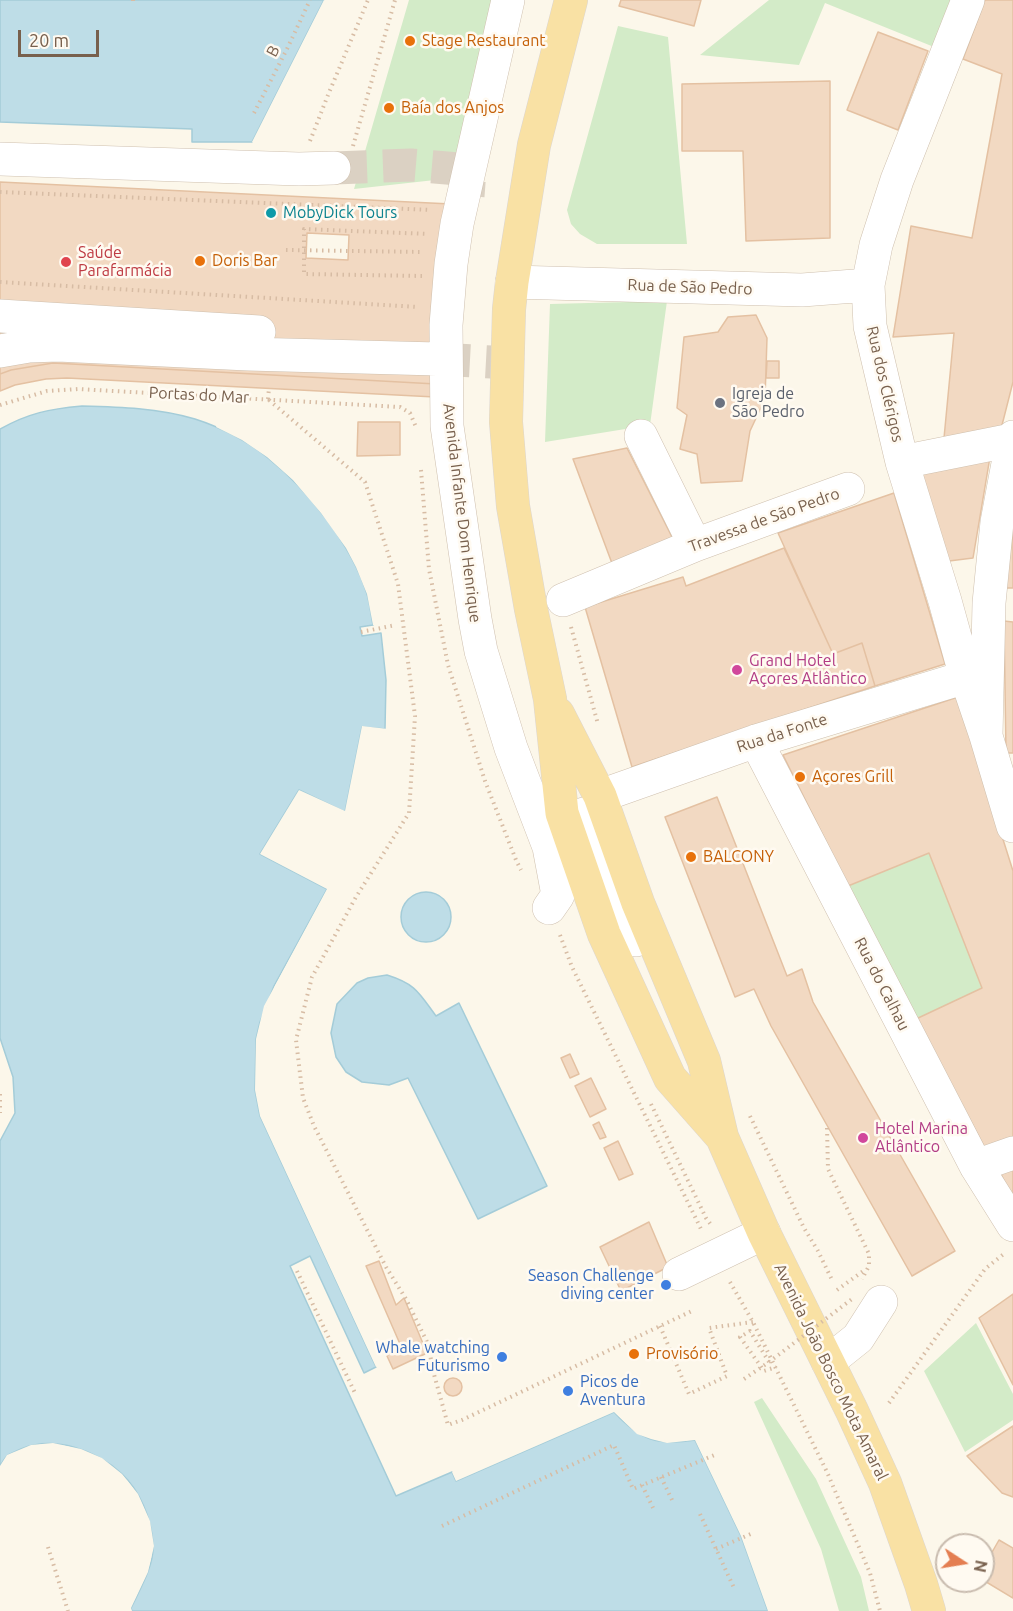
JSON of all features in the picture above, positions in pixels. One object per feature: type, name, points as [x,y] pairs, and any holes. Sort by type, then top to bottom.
[{"type":"main road","points":[[571,0],[534,145],[512,282],[509,309],[506,422],[513,506],[531,609],[550,699],[582,808]]},
{"type":"main road","name":"Avenida João Bosco Mota Amaral","points":[[582,808],[604,934],[670,1078],[722,1137]]},
{"type":"main road","name":"Avenida João Bosco Mota Amaral","points":[[582,808],[638,903],[704,1061],[722,1137],[764,1233],[885,1483],[929,1611]]},
{"type":"street","name":"Avenida Infante Dom Henrique","points":[[507,0],[459,213],[443,244],[447,426],[481,651],[511,748],[549,847],[552,895]]},
{"type":"street","name":"Rua dos Clérigos","points":[[968,0],[897,180],[876,245],[868,285],[870,326],[902,462],[966,677],[987,736]]},
{"type":"street","points":[[0,159],[299,169],[343,160]]},
{"type":"street","name":"Rua de São Pedro","points":[[512,282],[802,290],[868,285]]},
{"type":"street","points":[[0,316],[321,336],[336,342],[352,357]]},
{"type":"street","points":[[0,351],[29,346],[58,345],[437,359]]},
{"type":"street","points":[[641,436],[688,549]]},
{"type":"street","points":[[902,462],[1012,439],[997,522],[1001,604],[987,736],[1005,770],[1013,826]]},
{"type":"street","name":"Travessa de São Pedro","points":[[563,600],[688,549],[848,489]]},
{"type":"street","points":[[945,601],[1001,604]]},
{"type":"street","points":[[467,657],[552,895],[604,934]]},
{"type":"street","name":"Rua da Fonte","points":[[582,808],[756,741],[966,677]]},
{"type":"street","name":"Rua do Calhau","points":[[756,741],[976,1166],[1013,1225]]},
{"type":"street","points":[[976,1166],[1013,1153]]},
{"type":"street","points":[[679,1274],[764,1233]]},
{"type":"street","points":[[828,1362],[858,1338],[862,1294]]},
{"type":"path","name":"B","points":[[254,112],[310,0]]},
{"type":"path","points":[[299,169],[369,0]]},
{"type":"path","points":[[343,160],[395,0]]},
{"type":"path","points":[[0,192],[434,210],[434,217]]},
{"type":"path","points":[[432,277],[304,274],[304,230],[443,244]]},
{"type":"path","points":[[286,250],[443,244]]},
{"type":"path","points":[[0,282],[418,307]]},
{"type":"path","points":[[269,388],[268,399],[365,482],[398,584],[415,716],[409,813],[356,897],[312,977],[296,1040],[303,1098],[314,1126],[429,1346],[432,1367],[448,1425],[694,1310]]},
{"type":"path","name":"Portas do Mar","points":[[0,405],[47,391],[78,389],[400,406]]},
{"type":"path","points":[[361,632],[396,625]]},
{"type":"path","points":[[0,1094],[0,1113]]},
{"type":"path","points":[[744,1379],[862,1294],[869,1266],[868,1254],[828,1169],[827,1128]]},
{"type":"path","points":[[804,1228],[833,1282]]},
{"type":"path","points":[[889,1403],[985,1269],[1013,1246]]},
{"type":"path","points":[[837,1290],[869,1266]]},
{"type":"path","points":[[297,1271],[355,1393]]},
{"type":"path","points":[[660,1326],[689,1394],[727,1376],[709,1328],[753,1322]]},
{"type":"path","points":[[769,1362],[750,1331],[740,1337],[764,1371],[776,1367]]},
{"type":"path","points":[[442,1526],[614,1445],[633,1489],[717,1454]]},
{"type":"path","points":[[662,1477],[672,1500]]},
{"type":"path","points":[[642,1485],[655,1512]]},
{"type":"path","points":[[700,1514],[734,1588]]},
{"type":"path","points":[[716,1549],[753,1533]]},
{"type":"path","points":[[48,1547],[68,1611]]},
{"type":"green space","points":[[409,0],[499,0],[453,178],[354,189]]},
{"type":"green space","points":[[769,0],[956,0],[934,47],[825,3],[799,65],[700,55]]},
{"type":"green space","points":[[618,26],[668,37],[687,244],[597,244],[580,234],[571,224],[567,210]]},
{"type":"green space","points":[[667,301],[650,425],[545,442],[550,304]]},
{"type":"green space","points":[[929,853],[982,988],[916,1019],[848,886]]},
{"type":"green space","points":[[976,1323],[1013,1394],[1013,1420],[965,1452],[924,1371]]},
{"type":"green space","points":[[762,1398],[816,1479],[861,1577],[869,1611],[839,1611],[821,1549],[754,1402]]},
{"type":"water","points":[[0,0],[324,0],[252,142],[192,142],[192,129],[0,122]]},
{"type":"water","points":[[82,406],[139,409],[181,415],[224,430],[260,452],[298,485],[339,538],[351,556],[368,598],[373,625],[360,627],[362,636],[381,633],[386,680],[385,729],[362,727],[345,812],[299,790],[260,854],[327,889],[274,986],[260,1022],[256,1039],[255,1090],[260,1116],[376,1367],[364,1373],[310,1256],[290,1266],[396,1496],[452,1472],[456,1481],[614,1412],[632,1429],[650,1439],[670,1442],[695,1440],[741,1536],[768,1611],[132,1611],[131,1608],[152,1559],[153,1543],[144,1506],[134,1488],[122,1474],[100,1458],[61,1444],[34,1445],[21,1449],[8,1455],[0,1466],[0,1141],[15,1113],[13,1077],[0,1038],[0,429],[20,419],[40,413]]},
{"type":"water","points":[[421,892],[431,892],[444,899],[451,912],[451,922],[444,935],[431,942],[421,942],[412,938],[405,931],[401,922],[401,912],[405,903],[412,896]]},
{"type":"water","points":[[387,975],[411,986],[421,995],[436,1016],[459,1003],[547,1186],[478,1219],[408,1078],[389,1085],[362,1082],[346,1072],[336,1057],[331,1033],[337,1004],[357,983],[368,978]]},
{"type":"pier","points":[[324,0],[327,1],[256,142],[252,142]]},
{"type":"pier","points":[[217,424],[269,454],[295,478],[324,511],[349,546],[359,566],[370,593],[376,625],[373,625],[367,594],[356,567],[346,548],[321,513],[293,480],[267,457],[242,440],[216,427]]},
{"type":"pier","points":[[362,726],[388,729],[385,732],[364,730],[347,814],[300,794],[264,853],[329,886],[330,889],[267,1007],[259,1039],[258,1090],[263,1115],[379,1366],[376,1367],[260,1116],[255,1090],[256,1039],[264,1006],[327,889],[260,854],[299,790],[345,811]]},
{"type":"pier","points":[[613,1409],[639,1431],[652,1436],[667,1440],[698,1438],[743,1535],[771,1611],[768,1611],[741,1536],[695,1440],[667,1443],[651,1439],[637,1434],[614,1412],[456,1481],[452,1472],[454,1471],[457,1478]]},
{"type":"pier","points":[[53,1443],[81,1449],[102,1458],[122,1474],[138,1494],[150,1521],[154,1546],[148,1572],[131,1608],[132,1611],[129,1611],[128,1607],[145,1571],[151,1546],[147,1522],[136,1496],[120,1477],[101,1461],[80,1452],[53,1446],[32,1448],[9,1458],[0,1469],[7,1455],[31,1445]]},
{"type":"building","points":[[621,0],[701,0],[694,26],[619,6]]},
{"type":"building","points":[[985,0],[1013,0],[1013,382],[1001,429],[944,438],[954,333],[893,337],[911,226],[972,238],[1002,74],[963,59]]},
{"type":"building","points":[[878,32],[928,51],[898,130],[847,110]]},
{"type":"building","points":[[830,81],[830,238],[746,241],[743,151],[682,151],[682,84]]},
{"type":"building","points":[[0,182],[451,204],[436,384],[53,363],[0,374]],"holes":[[[307,233],[349,235],[348,260],[306,258]]]},
{"type":"building","name":"Igreja de São Pedro","points":[[756,315],[767,338],[765,399],[750,431],[742,481],[701,483],[697,454],[680,449],[687,415],[677,408],[684,337],[718,332],[728,317]]},
{"type":"building","points":[[767,361],[779,361],[779,378],[766,378]]},
{"type":"building","points":[[53,363],[436,384],[435,397],[67,378],[46,379],[15,385],[0,391],[0,374]]},
{"type":"building","points":[[358,422],[400,422],[400,455],[357,456]]},
{"type":"building","points":[[627,448],[673,539],[613,566],[573,459]]},
{"type":"building","points":[[990,457],[973,558],[941,562],[916,469]]},
{"type":"building","points":[[894,493],[945,664],[875,686],[862,643],[833,654],[778,533]]},
{"type":"building","points":[[1013,526],[1013,588],[1006,588]]},
{"type":"building","name":"Grand Hotel Açores Atlântico","points":[[784,548],[833,654],[862,643],[875,686],[632,767],[585,607],[683,577],[686,586]]},
{"type":"building","points":[[1004,621],[1013,622],[1013,753],[1006,753]]},
{"type":"building","points":[[958,697],[1013,871],[1013,1141],[986,1150],[916,1019],[982,988],[929,853],[848,886],[783,755]]},
{"type":"building","name":"Hotel Marina Atlântico","points":[[717,797],[787,976],[802,969],[813,1002],[955,1251],[912,1276],[771,1026],[754,989],[735,997],[665,817]]},
{"type":"building","points":[[570,1054],[579,1074],[570,1078],[561,1058]]},
{"type":"building","points":[[591,1078],[606,1109],[590,1117],[575,1086]]},
{"type":"building","points":[[599,1122],[606,1137],[600,1139],[593,1125]]},
{"type":"building","points":[[618,1141],[633,1174],[619,1180],[604,1148]]},
{"type":"building","points":[[1013,1168],[1013,1200],[1000,1172]]},
{"type":"building","points":[[649,1222],[668,1267],[621,1291],[600,1247]]},
{"type":"building","points":[[379,1261],[396,1305],[404,1298],[427,1353],[393,1369],[387,1356],[400,1344],[366,1266]]},
{"type":"building","points":[[1013,1294],[1013,1385],[979,1318]]},
{"type":"building","points":[[453,1378],[459,1381],[462,1387],[459,1393],[453,1396],[447,1393],[444,1387],[447,1381]]},
{"type":"building","points":[[1013,1426],[1013,1497],[1002,1493],[967,1456]]},
{"type":"building","points":[[999,1540],[1013,1548],[1013,1598],[995,1587],[995,1547]]},
{"type":"tunnel","points":[[334,168],[411,165],[470,170],[468,196]]},
{"type":"tunnel","points":[[437,359],[492,362]]},
{"type":"place","name":"Stage Restaurant","points":[[410,41]]},
{"type":"place","name":"Baía dos Anjos","points":[[389,108]]},
{"type":"place","name":"MobyDick Tours","points":[[271,213]]},
{"type":"place","name":"Doris Bar","points":[[200,261]]},
{"type":"place","name":"Saúde Parafarmácia","points":[[66,262]]},
{"type":"place","name":"Igreja de São Pedro","points":[[720,403]]},
{"type":"place","name":"Grand Hotel Açores Atlântico","points":[[737,670]]},
{"type":"place","name":"Açores Grill","points":[[800,777]]},
{"type":"place","name":"BALCONY","points":[[691,857]]},
{"type":"place","name":"Hotel Marina Atlântico","points":[[863,1138]]},
{"type":"place","name":"Season Challenge diving center","points":[[666,1285]]},
{"type":"place","name":"Provisório","points":[[634,1354]]},
{"type":"place","name":"Whale watching Futurismo","points":[[502,1357]]},
{"type":"place","name":"Picos de Aventura","points":[[568,1391]]}]
